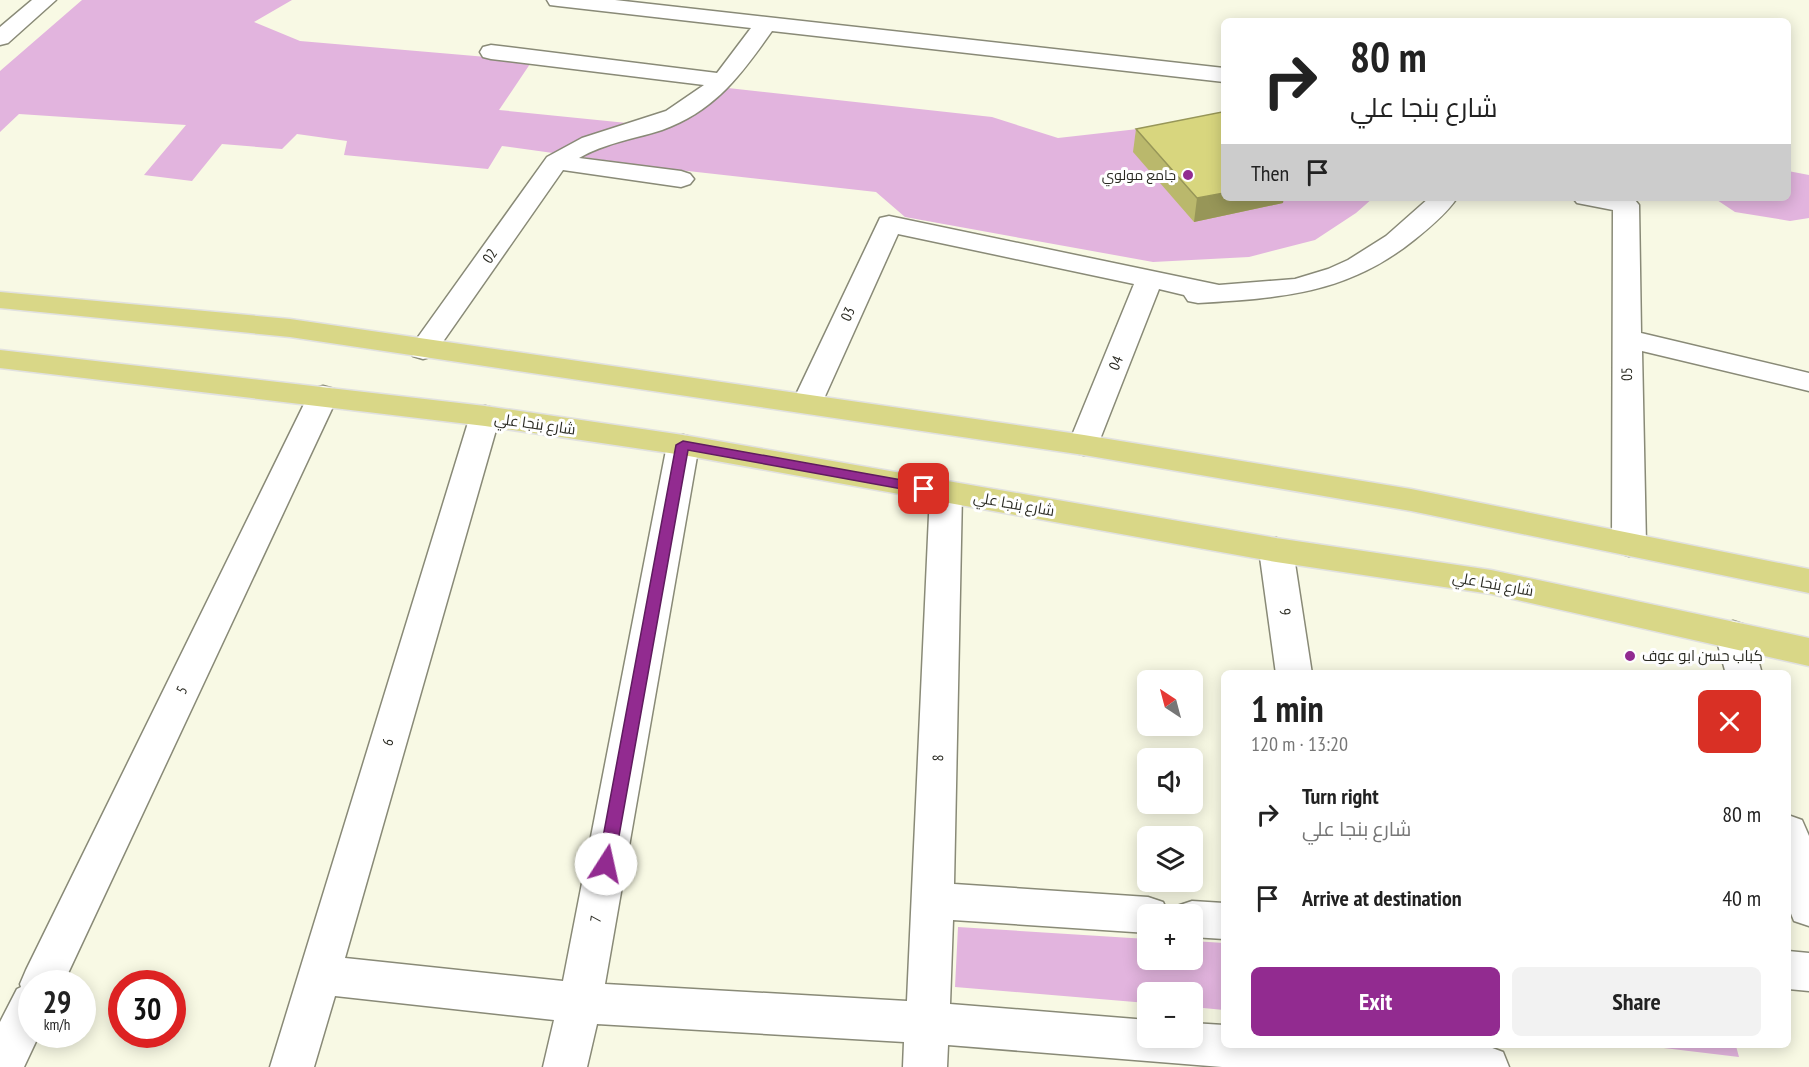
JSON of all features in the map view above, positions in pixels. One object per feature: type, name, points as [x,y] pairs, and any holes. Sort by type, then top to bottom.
[{"type":"main road","points":[[0,300],[290,328],[423,350],[807,403],[1411,500],[1809,581]]},
{"type":"main road","name":"شارع بنجا علي","points":[[1,360],[485,416],[683,445],[1276,550],[1491,582],[1809,652]]},
{"type":"street","points":[[0,38],[45,0]]},
{"type":"street","points":[[558,0],[647,5],[766,23],[1221,75]]},
{"type":"street","points":[[556,162],[568,151],[655,124],[682,113],[705,99],[731,74],[766,23]]},
{"type":"street","points":[[491,52],[724,81]]},
{"type":"street","points":[[556,162],[681,179]]},
{"type":"street","name":"02","points":[[423,350],[556,162]]},
{"type":"street","points":[[1146,288],[1220,294],[1297,286],[1328,278],[1375,255],[1396,241],[1417,226],[1441,201]]},
{"type":"street","name":"05","points":[[1603,201],[1626,205],[1629,544]]},
{"type":"street","name":"03","points":[[807,403],[889,224],[1146,288]]},
{"type":"street","name":"04","points":[[1083,446],[1146,288]]},
{"type":"street","points":[[1627,339],[1809,382]]},
{"type":"street","name":"5","points":[[47,970],[323,396]]},
{"type":"street","name":"6","points":[[291,1067],[485,416]]},
{"type":"street","name":"7","points":[[565,1067],[580,1004],[683,445]]},
{"type":"street","name":"8","points":[[925,1067],[933,901],[946,492]]},
{"type":"street","name":"9","points":[[1276,550],[1293,670]]},
{"type":"street","points":[[1733,634],[1743,670]]},
{"type":"street","points":[[1791,843],[1809,908]]},
{"type":"street","points":[[933,901],[1137,914]]},
{"type":"street","points":[[1203,920],[1221,921]]},
{"type":"street","points":[[1791,970],[1809,972]]},
{"type":"street","points":[[319,975],[580,1004],[928,1023],[1221,1046]]},
{"type":"street","points":[[1,1067],[18,1032]]},
{"type":"street","points":[[1243,1048],[1487,1067]]},
{"type":"shaded area","points":[[82,0],[292,0],[254,22],[300,41],[532,61],[499,110],[627,123],[666,114],[692,98],[701,85],[992,117],[1058,138],[1191,123],[1221,191],[1221,201],[1370,201],[1356,213],[1315,240],[1249,257],[1153,262],[905,217],[876,192],[661,168],[502,146],[488,169],[344,155],[347,141],[297,134],[282,149],[222,144],[192,181],[144,175],[186,125],[19,114],[0,132],[0,71]]},
{"type":"shaded area","points":[[1791,172],[1809,175],[1809,218],[1790,221],[1735,212],[1718,201],[1791,201]]},
{"type":"shaded area","points":[[958,927],[1137,938],[1137,970],[1203,970],[1203,942],[1221,943],[1221,1010],[1203,1008],[1203,982],[1137,982],[1137,1002],[955,987]]},
{"type":"shaded area","points":[[1664,1048],[1737,1048],[1739,1057]]},
{"type":"building","points":[[1221,112],[1221,194],[1197,198],[1136,129]]},
{"type":"place","name":"جامع مولوي","points":[[1188,175]]},
{"type":"place","name":"كباب حسن ابو عوف","points":[[1630,656]]},
{"type":"route","points":[[606,864],[683,445],[924,489]]}]
